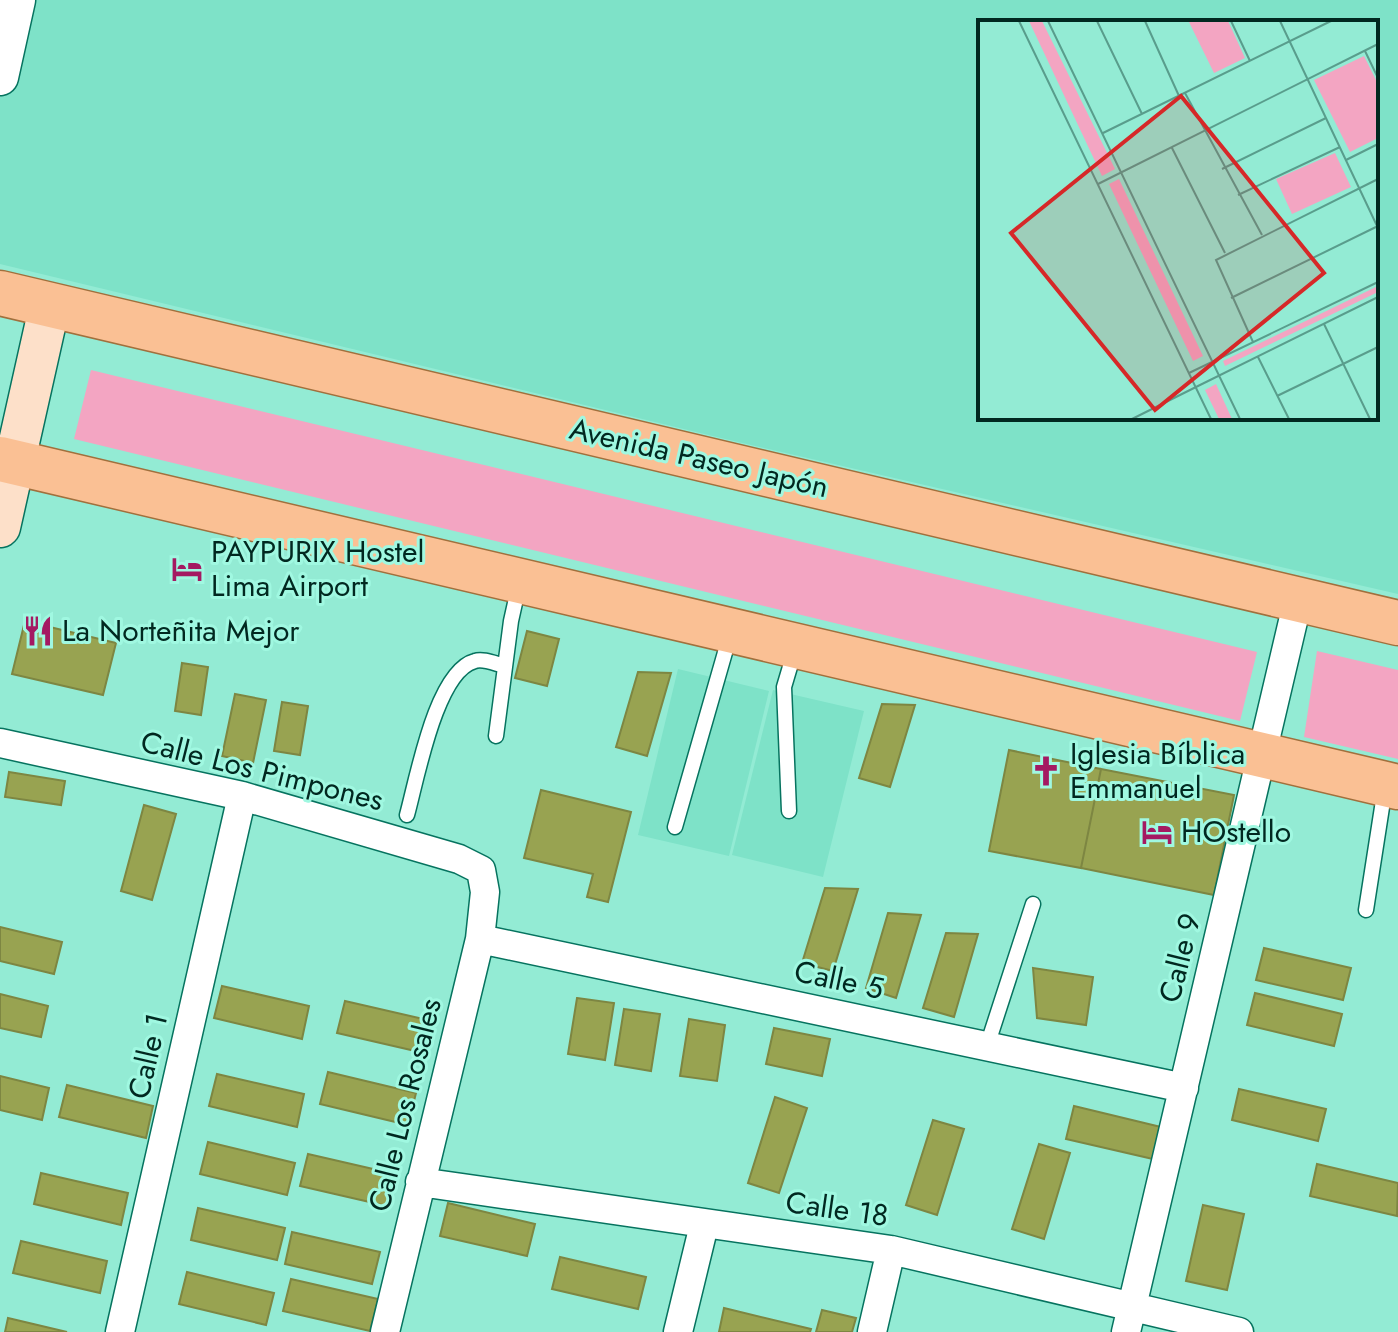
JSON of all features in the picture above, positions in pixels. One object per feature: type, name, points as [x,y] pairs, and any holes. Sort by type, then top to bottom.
[{"type":"main road","name":"Avenida Paseo Japón","points":[[0,293],[1398,623]]},
{"type":"main road","points":[[0,527],[8,461],[50,304]]},
{"type":"main road","points":[[8,461],[1392,785]]},
{"type":"street","points":[[0,74],[17,0]]},
{"type":"street","name":"Calle 9","points":[[1128,1320],[1298,600]]},
{"type":"street","name":"Calle Los Pimpones","points":[[0,743],[242,796],[459,859],[481,870],[485,892]]},
{"type":"street","name":"Calle 1","points":[[120,1332],[242,796]]},
{"type":"street","name":"Calle Los Rosales","points":[[385,1332],[480,939],[485,892]]},
{"type":"street","name":"Calle 5","points":[[480,939],[1184,1088]]},
{"type":"street","name":"Calle 18","points":[[420,1182],[891,1250],[1128,1320],[1239,1332]]},
{"type":"street","points":[[678,1332],[704,1225]]},
{"type":"street","points":[[872,1332],[891,1250]]},
{"type":"lane","points":[[496,736],[521,581]]},
{"type":"lane","points":[[675,827],[732,631]]},
{"type":"lane","points":[[789,811],[784,687],[796,645]]},
{"type":"lane","points":[[407,815],[444,689],[462,667],[477,659],[505,666]]},
{"type":"lane","points":[[1366,910],[1392,785]]},
{"type":"lane","points":[[987,1046],[1033,904]]},
{"type":"shaded area","points":[[0,0],[1398,0],[1398,594],[721,438],[0,264]]},
{"type":"shaded area","points":[[91,370],[1257,652],[1240,721],[74,439]]},
{"type":"shaded area","points":[[1317,651],[1398,670],[1398,759],[1304,737]]},
{"type":"shaded area","points":[[678,669],[769,691],[729,856],[638,835]]},
{"type":"shaded area","points":[[773,690],[864,711],[823,877],[732,855]]},
{"type":"building","points":[[25,621],[116,643],[103,695],[12,674]]},
{"type":"building","points":[[527,631],[559,639],[547,686],[515,678]]},
{"type":"building","points":[[182,663],[208,667],[201,715],[175,711]]},
{"type":"building","points":[[638,672],[671,673],[647,756],[616,747]]},
{"type":"building","points":[[235,694],[266,700],[253,763],[222,756]]},
{"type":"building","points":[[282,702],[308,706],[300,755],[274,751]]},
{"type":"building","points":[[882,704],[915,705],[890,787],[859,778]]},
{"type":"building","points":[[1009,750],[1101,769],[1081,868],[989,851]]},
{"type":"building","name":"HOstello","points":[[1101,769],[1234,795],[1214,895],[1081,868]]},
{"type":"building","points":[[9,772],[65,781],[61,805],[5,797]]},
{"type":"building","points":[[541,790],[631,812],[608,902],[587,897],[593,874],[524,858]]},
{"type":"building","points":[[144,805],[176,814],[152,900],[121,891]]},
{"type":"building","points":[[825,888],[858,889],[833,971],[802,963]]},
{"type":"building","points":[[888,913],[921,915],[896,998],[866,988]]},
{"type":"building","points":[[0,927],[62,942],[54,974],[0,961]]},
{"type":"building","points":[[946,933],[978,934],[954,1017],[923,1008]]},
{"type":"building","points":[[1264,948],[1351,968],[1343,1000],[1256,980]]},
{"type":"building","points":[[1033,968],[1093,977],[1086,1025],[1037,1018]]},
{"type":"building","points":[[222,986],[309,1006],[302,1039],[214,1018]]},
{"type":"building","points":[[1255,993],[1342,1014],[1334,1046],[1247,1025]]},
{"type":"building","points":[[0,994],[48,1006],[41,1037],[0,1028]]},
{"type":"building","points":[[577,998],[614,1003],[605,1060],[568,1054]]},
{"type":"building","points":[[345,1001],[432,1021],[424,1053],[337,1033]]},
{"type":"building","points":[[624,1009],[660,1014],[651,1071],[615,1065]]},
{"type":"building","points":[[689,1019],[725,1025],[717,1081],[680,1076]]},
{"type":"building","points":[[774,1028],[830,1039],[822,1076],[766,1064]]},
{"type":"building","points":[[328,1072],[416,1093],[408,1125],[320,1104]]},
{"type":"building","points":[[217,1074],[304,1094],[297,1127],[209,1106]]},
{"type":"building","points":[[0,1076],[49,1088],[42,1120],[0,1110]]},
{"type":"building","points":[[67,1085],[153,1106],[146,1138],[59,1117]]},
{"type":"building","points":[[1239,1089],[1326,1109],[1318,1141],[1232,1120]]},
{"type":"building","points":[[775,1097],[807,1108],[779,1193],[748,1183]]},
{"type":"building","points":[[1074,1106],[1161,1127],[1153,1159],[1066,1139]]},
{"type":"building","points":[[933,1120],[964,1129],[937,1215],[906,1205]]},
{"type":"building","points":[[208,1142],[295,1163],[287,1195],[200,1174]]},
{"type":"building","points":[[1039,1144],[1070,1153],[1044,1239],[1012,1229]]},
{"type":"building","points":[[308,1154],[395,1174],[387,1206],[300,1186]]},
{"type":"building","points":[[1317,1164],[1398,1183],[1397,1216],[1310,1196]]},
{"type":"building","points":[[41,1173],[128,1193],[121,1225],[34,1204]]},
{"type":"building","points":[[448,1203],[535,1224],[527,1256],[440,1236]]},
{"type":"building","points":[[1203,1205],[1244,1214],[1227,1290],[1186,1281]]},
{"type":"building","points":[[198,1208],[285,1228],[277,1260],[191,1240]]},
{"type":"building","points":[[292,1232],[380,1252],[372,1284],[285,1264]]},
{"type":"building","points":[[21,1241],[107,1261],[100,1293],[13,1273]]},
{"type":"building","points":[[560,1257],[646,1277],[638,1309],[552,1289]]},
{"type":"building","points":[[187,1272],[274,1293],[266,1325],[179,1304]]},
{"type":"building","points":[[291,1279],[378,1299],[370,1331],[283,1311]]},
{"type":"building","points":[[724,1308],[811,1329],[810,1332],[719,1332]]},
{"type":"building","points":[[822,1310],[856,1318],[852,1332],[816,1332]]},
{"type":"building","points":[[8,1318],[67,1332],[5,1332]]},
{"type":"place","name":"PAYPURIX Hostel Lima Airport","points":[[187,569]]},
{"type":"place","name":"La Norteñita Mejor","points":[[38,631]]},
{"type":"place","name":"Iglesia Bíblica Emmanuel","points":[[1046,771]]},
{"type":"place","name":"HOstello","points":[[1157,832]]}]
